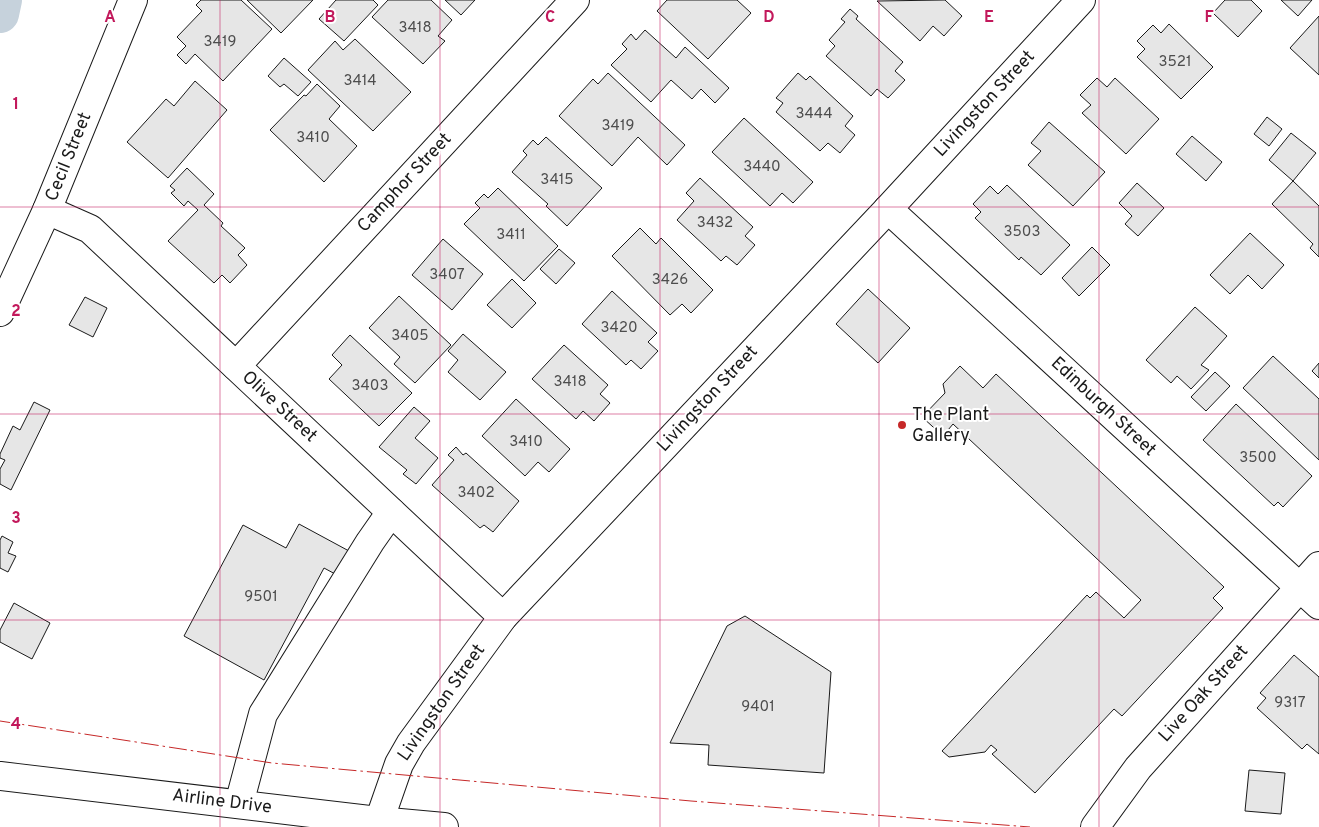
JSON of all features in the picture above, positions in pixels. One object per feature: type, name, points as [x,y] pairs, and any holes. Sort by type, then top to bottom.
[{"type":"main road","name":"Cecil Street","points":[[0,312],[47,210],[133,0]]},
{"type":"main road","name":"Camphor Street","points":[[236,366],[575,0]]},
{"type":"main road","name":"Livingston Street","points":[[377,824],[399,764],[410,743],[503,618],[888,209],[1081,0]]},
{"type":"main road","name":"Edinburgh Street","points":[[888,209],[1309,596]]},
{"type":"main road","name":"Olive Street","points":[[47,210],[90,229],[503,618]]},
{"type":"main road","points":[[239,804],[263,714],[370,542],[391,512]]},
{"type":"main road","name":"Live Oak Street","points":[[1095,827],[1138,768],[1309,596],[1319,566]]},
{"type":"main road","name":"Airline Drive","points":[[0,776],[239,804],[377,824],[444,827]]},
{"type":"building","points":[[201,0],[241,0],[272,29],[223,81],[195,54],[186,64],[177,55],[186,46],[177,37],[202,11],[196,5]]},
{"type":"building","points":[[247,0],[313,0],[281,33]]},
{"type":"building","points":[[336,0],[373,0],[378,5],[344,41],[319,19]]},
{"type":"building","points":[[388,0],[431,0],[452,20],[438,36],[445,41],[423,64],[372,17]]},
{"type":"building","points":[[445,0],[475,0],[461,15]]},
{"type":"building","points":[[667,0],[737,0],[751,13],[708,59],[657,11]]},
{"type":"building","points":[[945,0],[962,16],[944,36],[933,26],[920,41],[877,1]]},
{"type":"building","points":[[1225,0],[1251,0],[1262,11],[1238,37],[1213,13]]},
{"type":"building","points":[[1281,0],[1312,0],[1298,16]]},
{"type":"building","points":[[850,9],[858,16],[856,19],[903,62],[895,71],[905,80],[888,98],[877,89],[871,96],[826,56],[835,46],[829,40],[845,22],[841,19]]},
{"type":"building","points":[[1319,16],[1319,75],[1290,48]]},
{"type":"building","points":[[1169,24],[1213,67],[1181,99],[1137,57],[1145,49],[1137,41],[1153,25],[1161,33]]},
{"type":"building","points":[[645,30],[676,58],[685,47],[729,88],[715,103],[701,89],[692,99],[671,80],[651,102],[611,65],[627,49],[622,44],[631,34],[636,40]]},
{"type":"building","points":[[355,39],[411,92],[373,131],[308,70],[335,41],[343,50]]},
{"type":"building","points":[[284,58],[311,82],[298,96],[284,84],[280,87],[268,76]]},
{"type":"building","points":[[608,73],[685,145],[667,165],[638,137],[612,166],[559,116],[593,79],[598,84]]},
{"type":"building","points":[[798,73],[806,80],[810,76],[853,116],[845,126],[855,135],[840,153],[828,143],[820,151],[776,112],[783,103],[776,98]]},
{"type":"building","points":[[1097,78],[1107,87],[1115,78],[1159,119],[1126,154],[1082,113],[1091,105],[1080,95]]},
{"type":"building","points":[[195,81],[227,110],[168,178],[127,142],[166,99],[174,106]]},
{"type":"building","points":[[317,84],[340,106],[329,119],[357,146],[324,182],[270,130]]},
{"type":"building","points":[[1267,117],[1282,129],[1269,146],[1254,134]]},
{"type":"building","points":[[744,118],[813,182],[793,203],[782,193],[770,206],[712,152]]},
{"type":"building","points":[[1049,122],[1105,172],[1073,206],[1028,165],[1041,151],[1031,143]]},
{"type":"building","points":[[1291,133],[1316,153],[1293,181],[1269,160]]},
{"type":"building","points":[[1192,136],[1222,162],[1206,181],[1176,154]]},
{"type":"building","points":[[546,137],[602,188],[567,226],[546,206],[548,204],[512,172],[527,155],[523,151],[533,140],[538,145]]},
{"type":"building","points":[[187,168],[214,194],[204,205],[223,223],[221,226],[245,248],[238,255],[247,265],[230,283],[222,275],[214,283],[168,241],[198,210],[188,201],[184,206],[171,193],[175,190],[170,186]]},
{"type":"building","points":[[700,178],[753,227],[745,236],[755,245],[737,265],[726,256],[721,261],[677,220],[694,201],[686,193]]},
{"type":"building","points":[[1293,181],[1319,206],[1319,257],[1310,248],[1313,244],[1272,204]]},
{"type":"building","points":[[1137,183],[1164,208],[1138,236],[1125,224],[1132,216],[1119,203]]},
{"type":"building","points":[[1007,185],[1070,245],[1041,275],[1021,257],[1019,260],[975,218],[981,212],[973,204],[990,186],[998,194]]},
{"type":"building","points":[[498,188],[558,246],[524,281],[464,224],[480,208],[475,203],[484,194],[488,198]]},
{"type":"building","points":[[640,228],[656,244],[661,238],[713,290],[691,313],[682,304],[670,315],[612,256]]},
{"type":"building","points":[[1250,233],[1284,265],[1262,289],[1248,275],[1230,294],[1210,275]]},
{"type":"building","points":[[443,239],[483,274],[452,310],[412,275]]},
{"type":"building","points":[[1092,247],[1110,265],[1079,296],[1062,278]]},
{"type":"building","points":[[559,249],[575,263],[556,284],[540,269]]},
{"type":"building","points":[[512,279],[536,303],[512,328],[487,305]]},
{"type":"building","points":[[868,289],[910,328],[878,363],[836,324]]},
{"type":"building","points":[[612,291],[657,333],[648,342],[658,351],[641,369],[631,360],[626,365],[582,324]]},
{"type":"building","points":[[399,296],[451,345],[415,383],[394,364],[400,357],[369,328]]},
{"type":"building","points":[[85,297],[107,308],[93,337],[69,325]]},
{"type":"building","points":[[1195,307],[1227,336],[1201,365],[1209,370],[1191,389],[1177,376],[1171,383],[1146,360]]},
{"type":"building","points":[[463,334],[506,372],[480,400],[448,372],[458,360],[448,351]]},
{"type":"building","points":[[350,335],[412,393],[379,426],[329,379],[342,365],[332,355]]},
{"type":"building","points":[[564,345],[608,385],[600,394],[610,403],[594,421],[583,411],[576,419],[532,379]]},
{"type":"building","points":[[1273,356],[1319,399],[1319,460],[1243,388]]},
{"type":"building","points":[[1319,363],[1319,378],[1312,371]]},
{"type":"building","points":[[960,366],[983,388],[996,374],[1224,587],[1213,598],[1223,608],[1122,716],[1114,709],[1035,793],[992,754],[997,750],[991,745],[985,752],[949,757],[942,751],[1087,595],[1090,598],[1096,592],[1124,618],[1141,600],[953,424],[943,436],[922,417],[945,393],[943,384]]},
{"type":"building","points":[[1215,372],[1230,386],[1206,411],[1191,397]]},
{"type":"building","points":[[516,399],[570,449],[549,472],[538,462],[525,476],[482,436]]},
{"type":"building","points":[[34,402],[50,410],[11,490],[0,484],[0,469],[5,460],[0,458],[0,454],[13,426],[20,430]]},
{"type":"building","points":[[1236,404],[1312,476],[1283,507],[1278,502],[1274,506],[1203,440]]},
{"type":"building","points":[[414,407],[430,421],[415,438],[438,458],[416,484],[403,474],[407,470],[379,447]]},
{"type":"building","points":[[456,447],[463,455],[466,453],[519,501],[493,532],[484,525],[480,528],[432,485],[454,460],[448,455]]},
{"type":"building","points":[[299,524],[349,551],[337,575],[324,568],[264,680],[184,636],[243,525],[286,548]]},
{"type":"building","points":[[2,536],[13,542],[8,553],[16,556],[8,572],[0,568],[0,540]]},
{"type":"building","points":[[14,603],[50,623],[32,659],[0,642],[0,630]]},
{"type":"building","points":[[745,616],[831,672],[824,773],[708,765],[709,745],[670,743],[727,626]]},
{"type":"building","points":[[1294,655],[1319,677],[1319,754],[1307,744],[1302,749],[1257,708],[1266,698],[1260,693]]},
{"type":"building","points":[[1249,770],[1285,773],[1281,814],[1245,811]]},
{"type":"waterway","points":[[0,14],[3,0]]},
{"type":"power","points":[[0,721],[272,763],[691,801],[1030,827]]},
{"type":"place","name":"The Plant Gallery","points":[[902,425]]}]
